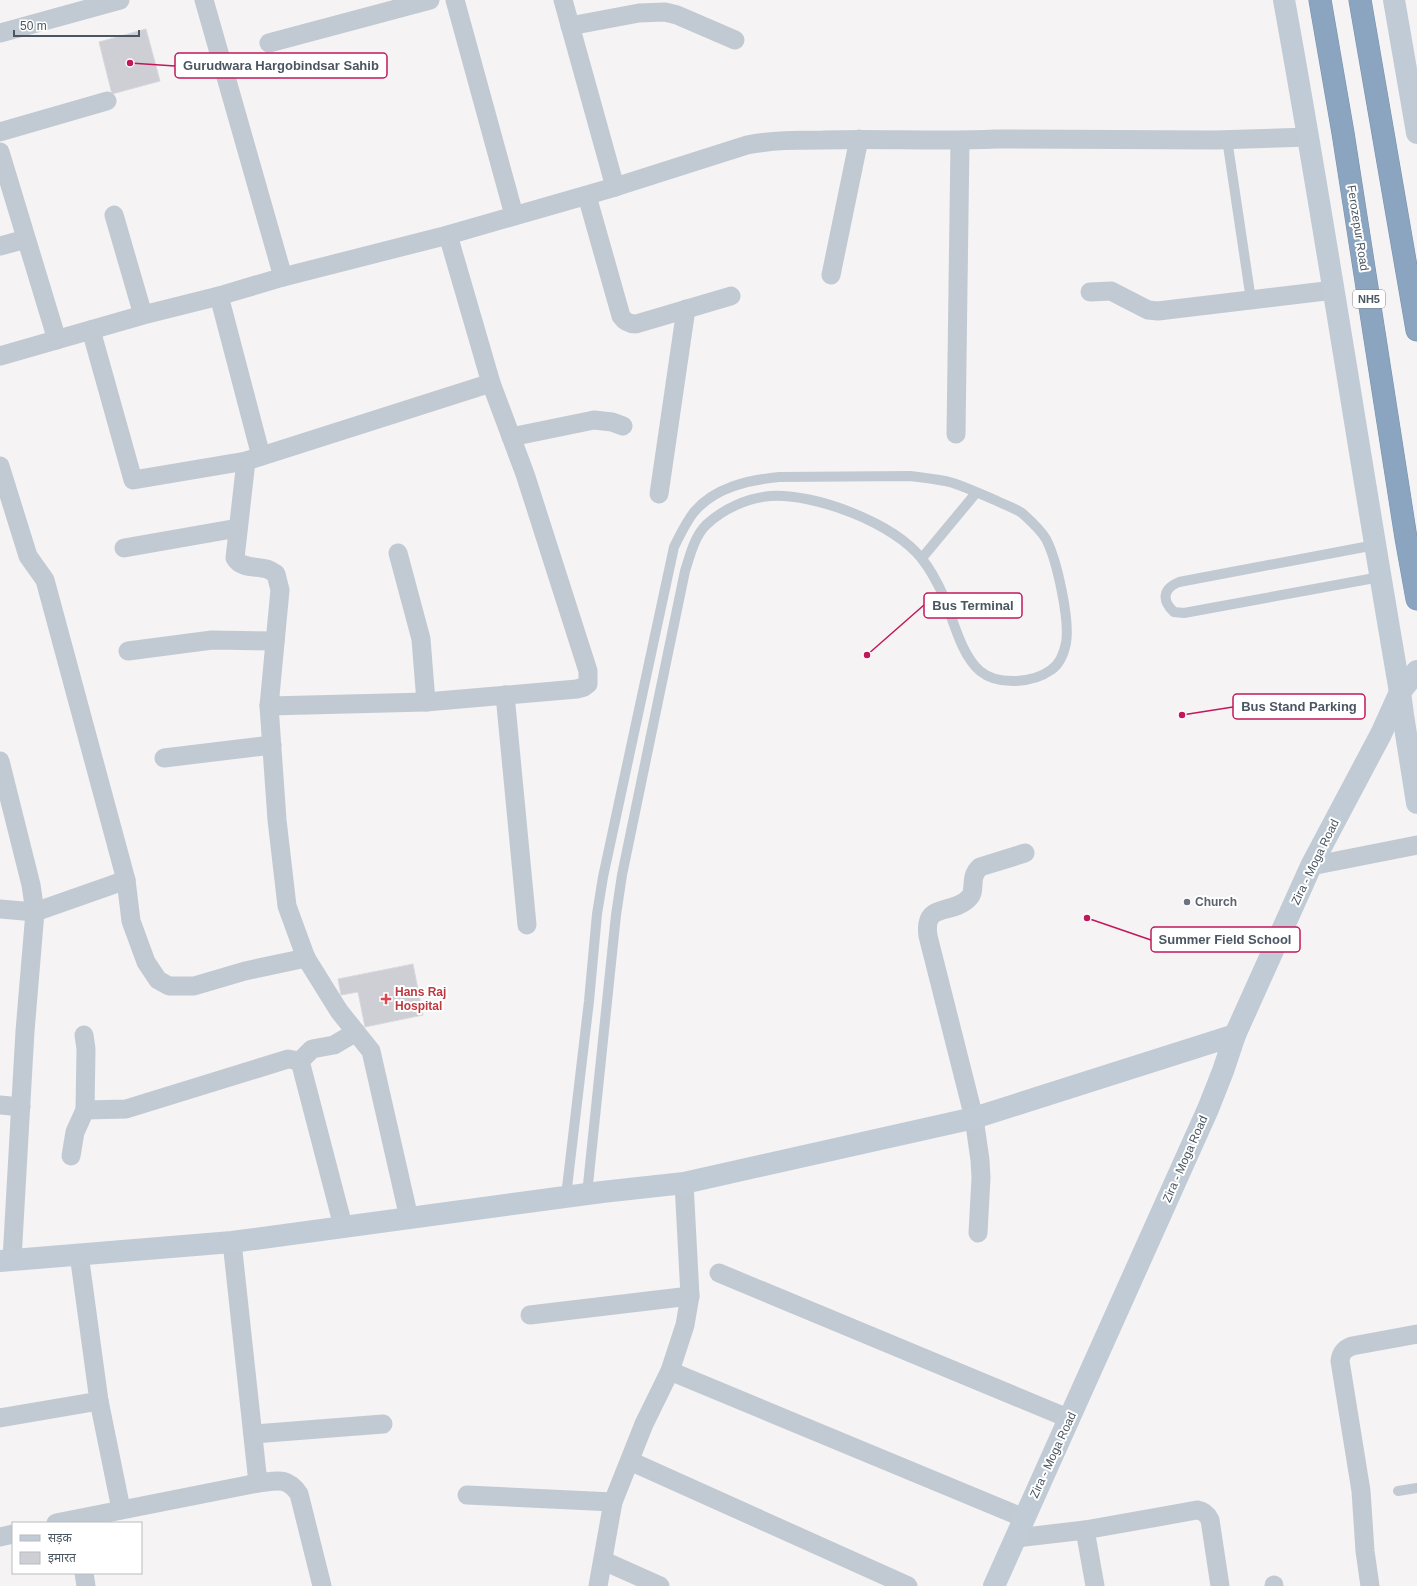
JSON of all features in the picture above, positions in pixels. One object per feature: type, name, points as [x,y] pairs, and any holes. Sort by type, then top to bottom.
[{"type":"highway","name":"Ferozepur Road","points":[[1320,0],[1343,133],[1406,538],[1417,599]]},
{"type":"highway","points":[[1360,0],[1417,330]]},
{"type":"street","points":[[204,0],[283,277]]},
{"type":"street","points":[[269,43],[430,0]]},
{"type":"street","points":[[455,0],[514,216]]},
{"type":"street","points":[[563,0],[615,188]]},
{"type":"street","points":[[1284,0],[1309,137],[1380,577],[1407,704],[1417,803]]},
{"type":"street","points":[[1394,0],[1416,121]]},
{"type":"street","points":[[0,34],[109,1]]},
{"type":"street","points":[[570,26],[639,14],[665,12],[677,15],[735,40]]},
{"type":"street","points":[[0,132],[107,101]]},
{"type":"street","points":[[0,356],[283,277],[448,235],[615,188],[758,143],[778,141],[859,139],[1227,139],[1309,137]]},
{"type":"street","points":[[831,275],[859,139]]},
{"type":"street","points":[[956,434],[960,140]]},
{"type":"street","points":[[0,152],[57,340]]},
{"type":"street","points":[[586,196],[621,316],[624,321],[636,324],[731,296]]},
{"type":"street","points":[[114,215],[143,315]]},
{"type":"street","points":[[269,706],[426,702],[577,689],[588,684],[589,678],[525,474],[492,383],[448,235]]},
{"type":"street","points":[[0,246],[26,239]]},
{"type":"street","points":[[1090,292],[1110,291],[1148,310],[1158,311],[1334,290]]},
{"type":"street","points":[[219,296],[253,459],[238,528],[235,558],[238,563],[269,569],[276,574],[279,581],[280,590],[269,706],[277,820],[287,906],[306,958],[339,1011],[371,1051],[409,1218]]},
{"type":"street","points":[[659,494],[686,309]]},
{"type":"street","points":[[91,330],[133,480],[253,459],[492,383]]},
{"type":"street","points":[[511,437],[594,420],[612,422],[622,426]]},
{"type":"street","points":[[0,466],[28,556],[45,580],[126,880],[131,921],[146,962],[158,980],[169,986],[194,986],[245,971],[306,958]]},
{"type":"street","points":[[124,548],[238,528]]},
{"type":"street","points":[[398,553],[421,640],[426,702]]},
{"type":"street","points":[[128,652],[212,640],[275,641]]},
{"type":"street","name":"Zira - Moga Road","points":[[994,1586],[1208,1109],[1235,1035],[1311,866],[1381,734],[1407,704],[1417,670]]},
{"type":"street","points":[[505,695],[527,925]]},
{"type":"street","points":[[164,758],[272,745]]},
{"type":"street","points":[[0,761],[31,885],[35,912],[25,1031],[21,1107],[6,1260],[232,1242],[577,1195],[684,1183],[974,1118],[1235,1035]]},
{"type":"street","points":[[1311,866],[1417,845]]},
{"type":"street","points":[[978,1233],[981,1178],[974,1118],[926,925],[928,919],[934,913],[961,903],[969,898],[972,892],[975,872],[980,867],[1026,853]]},
{"type":"street","points":[[0,909],[35,912],[126,880]]},
{"type":"street","points":[[300,1061],[312,1049],[334,1045],[356,1032]]},
{"type":"street","points":[[71,1156],[75,1132],[85,1110],[86,1049],[84,1034]]},
{"type":"street","points":[[85,1110],[126,1109],[288,1059],[300,1061]]},
{"type":"street","points":[[300,1061],[343,1226]]},
{"type":"street","points":[[0,1105],[21,1107]]},
{"type":"street","points":[[598,1586],[604,1561],[613,1502],[652,1406],[670,1371],[685,1326],[690,1296],[684,1183]]},
{"type":"street","points":[[232,1242],[258,1482]]},
{"type":"street","points":[[79,1254],[99,1401],[121,1509]]},
{"type":"street","points":[[718,1273],[1070,1419]]},
{"type":"street","points":[[530,1315],[690,1296]]},
{"type":"street","points":[[1370,1586],[1365,1551],[1361,1491],[1340,1355],[1346,1348],[1352,1346],[1417,1334]]},
{"type":"street","points":[[670,1371],[1024,1518]]},
{"type":"street","points":[[0,1418],[99,1401]]},
{"type":"street","points":[[253,1434],[383,1424]]},
{"type":"street","points":[[630,1461],[908,1586]]},
{"type":"street","points":[[63,1522],[258,1482],[289,1482],[298,1494],[322,1586]]},
{"type":"street","points":[[467,1495],[613,1502]]},
{"type":"street","points":[[1016,1538],[1085,1530],[1197,1510],[1205,1513],[1210,1520],[1220,1586]]},
{"type":"street","points":[[1085,1530],[1094,1586]]},
{"type":"street","points":[[0,1537],[12,1534]]},
{"type":"street","points":[[604,1561],[660,1586]]},
{"type":"street","points":[[84,1574],[86,1586]]},
{"type":"lane","points":[[1227,139],[1251,300]]},
{"type":"lane","points":[[910,476],[953,483],[1020,511],[1036,526],[1046,540],[1053,558],[1062,593],[1066,617],[1066,642],[1061,659],[1053,669],[1043,675],[1029,679],[1009,681],[994,678],[980,671],[963,647],[943,596],[922,558],[910,546],[894,534],[853,513],[819,502],[786,496],[769,496],[754,499],[738,505],[718,516],[705,526],[698,535],[692,548],[685,571],[622,875],[577,1195],[589,1001],[603,877],[674,547],[694,512],[710,498],[725,489],[745,482],[761,479],[779,477],[910,476]]},
{"type":"lane","points":[[922,558],[976,493]]},
{"type":"lane","points":[[1375,545],[1179,582],[1172,585],[1168,589],[1166,601],[1174,612],[1184,613],[1380,577]]},
{"type":"lane","points":[[1398,1491],[1417,1488]]},
{"type":"building","points":[[146,29],[160,81],[112,94],[99,42]]},
{"type":"building","points":[[413,964],[423,1015],[365,1027],[358,992],[341,995],[338,979]]},
{"type":"place","name":"Gurudwara Hargobindsar Sahib","points":[[130,63]]},
{"type":"place","name":"Bus Terminal","points":[[867,655]]},
{"type":"place","name":"Bus Stand Parking","points":[[1182,715]]},
{"type":"place","name":"Church","points":[[1187,902]]},
{"type":"place","name":"Summer Field School","points":[[1087,918]]},
{"type":"place","name":"Hans Raj Hospital","points":[[386,999]]}]
